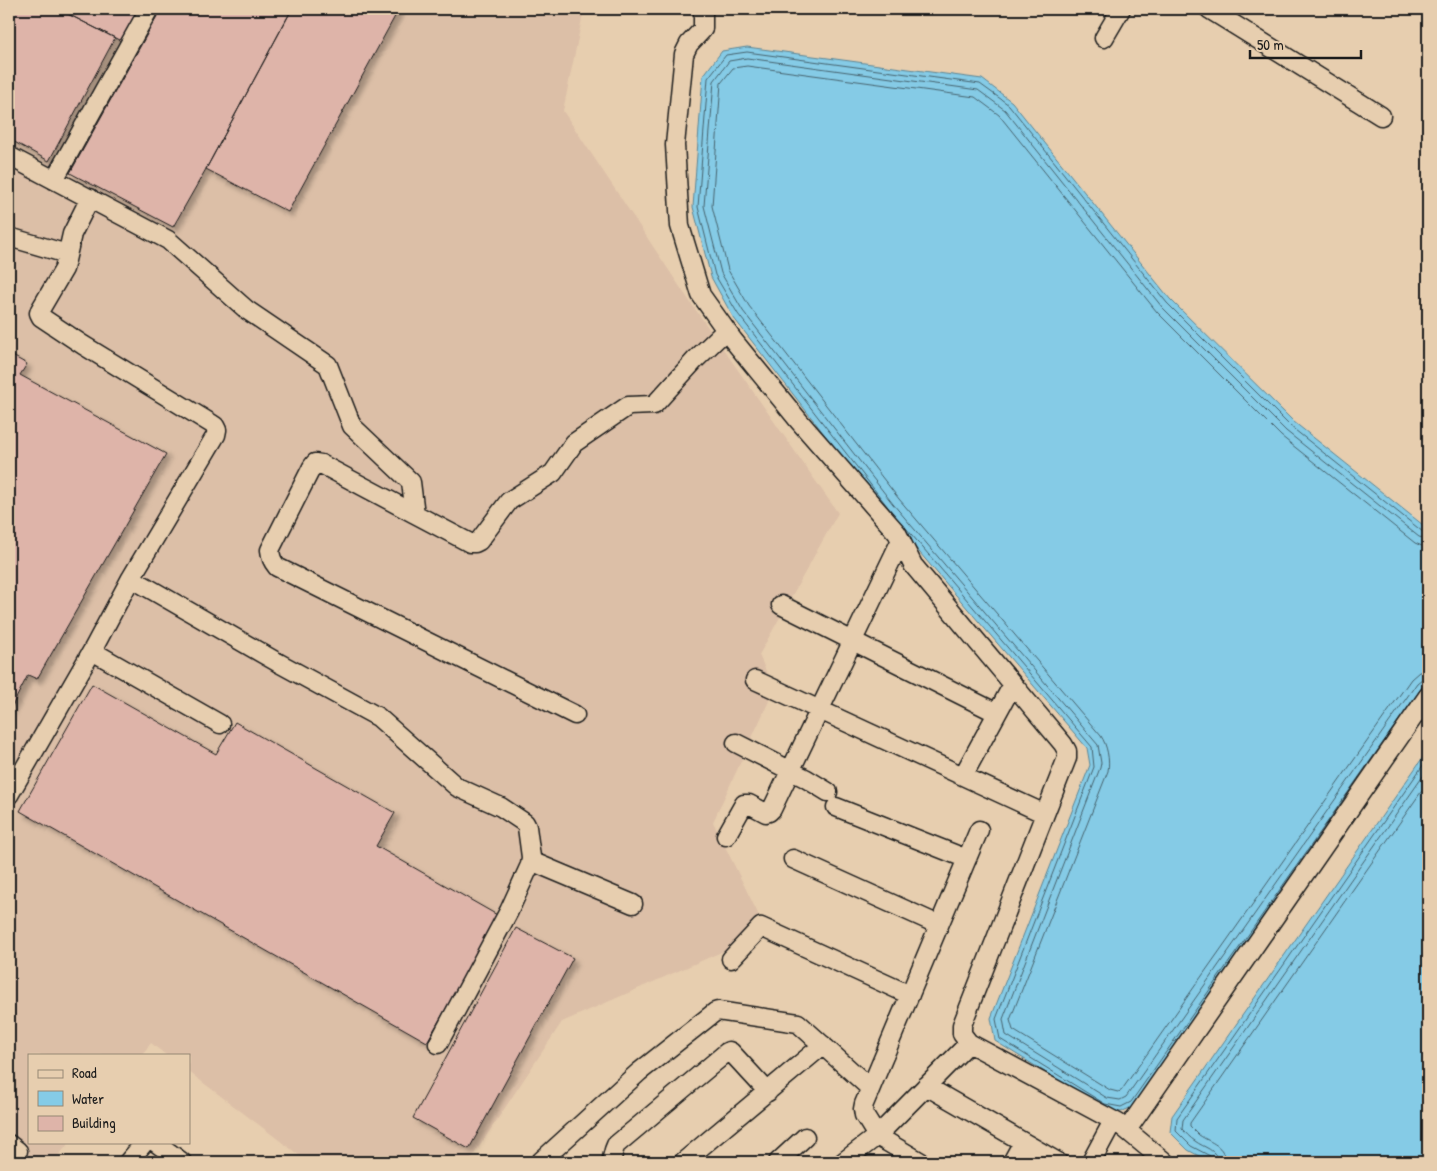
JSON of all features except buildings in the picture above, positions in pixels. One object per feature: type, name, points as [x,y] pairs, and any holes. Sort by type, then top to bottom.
[{"type":"street","points":[[54,180],[149,9]]},
{"type":"street","points":[[703,9],[702,29],[686,49],[675,145],[680,226],[701,294],[726,330],[799,421],[893,529],[901,540],[913,565],[1067,751],[1067,758],[962,1025],[962,1034],[969,1043],[1120,1125],[1165,1162]]},
{"type":"street","points":[[1104,38],[1121,9]]},
{"type":"street","points":[[1209,9],[1380,116]]},
{"type":"street","points":[[9,156],[174,244],[247,310],[328,365],[352,426],[410,482],[415,514]]},
{"type":"street","points":[[9,795],[92,651],[131,578],[216,435],[217,430],[212,424],[40,317],[40,310],[64,269],[72,234],[90,198]]},
{"type":"street","points":[[9,237],[67,254]]},
{"type":"street","points":[[575,715],[277,567],[272,562],[270,550],[315,464],[321,464],[470,543],[475,543],[509,501],[553,473],[574,442],[628,406],[654,405],[726,330]]},
{"type":"street","points":[[726,836],[744,804],[749,804],[766,813],[769,812],[901,540]]},
{"type":"street","points":[[131,578],[277,662],[378,717],[457,787],[501,807],[525,823],[531,861],[509,911],[438,1044]]},
{"type":"street","points":[[781,604],[997,713]]},
{"type":"street","points":[[92,651],[220,724]]},
{"type":"street","points":[[755,680],[1045,814]]},
{"type":"street","points":[[964,776],[1013,684]]},
{"type":"street","points":[[1090,1162],[1120,1125],[1428,696]]},
{"type":"street","points":[[736,743],[791,770],[832,799],[967,859]]},
{"type":"street","points":[[921,1162],[877,1136],[864,1115],[863,1109],[870,1088],[979,830]]},
{"type":"street","points":[[793,859],[940,925]]},
{"type":"street","points":[[531,861],[633,904]]},
{"type":"street","points":[[731,959],[761,927],[910,995]]},
{"type":"street","points":[[540,1162],[639,1072],[714,1012],[723,1011],[793,1022],[803,1026],[870,1088]]},
{"type":"street","points":[[843,1162],[877,1136],[969,1043]]},
{"type":"street","points":[[683,1162],[823,1045]]},
{"type":"street","points":[[611,1162],[616,1145],[726,1052],[731,1052],[768,1092]]},
{"type":"street","points":[[926,1086],[1058,1162]]},
{"type":"street","points":[[778,1162],[806,1137]]},
{"type":"street","points":[[1012,1162],[1023,1142]]},
{"type":"street","points":[[128,1162],[143,1144]]},
{"type":"street","points":[[159,1144],[182,1162]]},
{"type":"shaded area","points":[[9,9],[584,9],[563,111],[684,293],[838,513],[759,655],[774,690],[713,822],[767,932],[562,1022],[469,1162],[308,1162],[190,1073],[190,1054],[165,1054],[151,1043],[143,1054],[28,1054],[28,1144],[68,1144],[53,1162],[34,1162],[9,1140]]},
{"type":"water","points":[[747,47],[982,79],[1012,102],[1170,299],[1294,422],[1428,529],[1428,687],[1134,1106],[1121,1112],[1103,1108],[995,1041],[991,1018],[1090,765],[1087,748],[884,511],[733,317],[711,277],[693,207],[703,76],[722,51]]},
{"type":"water","points":[[1428,750],[1428,1162],[1210,1162],[1188,1150],[1170,1132],[1172,1116]]}]
